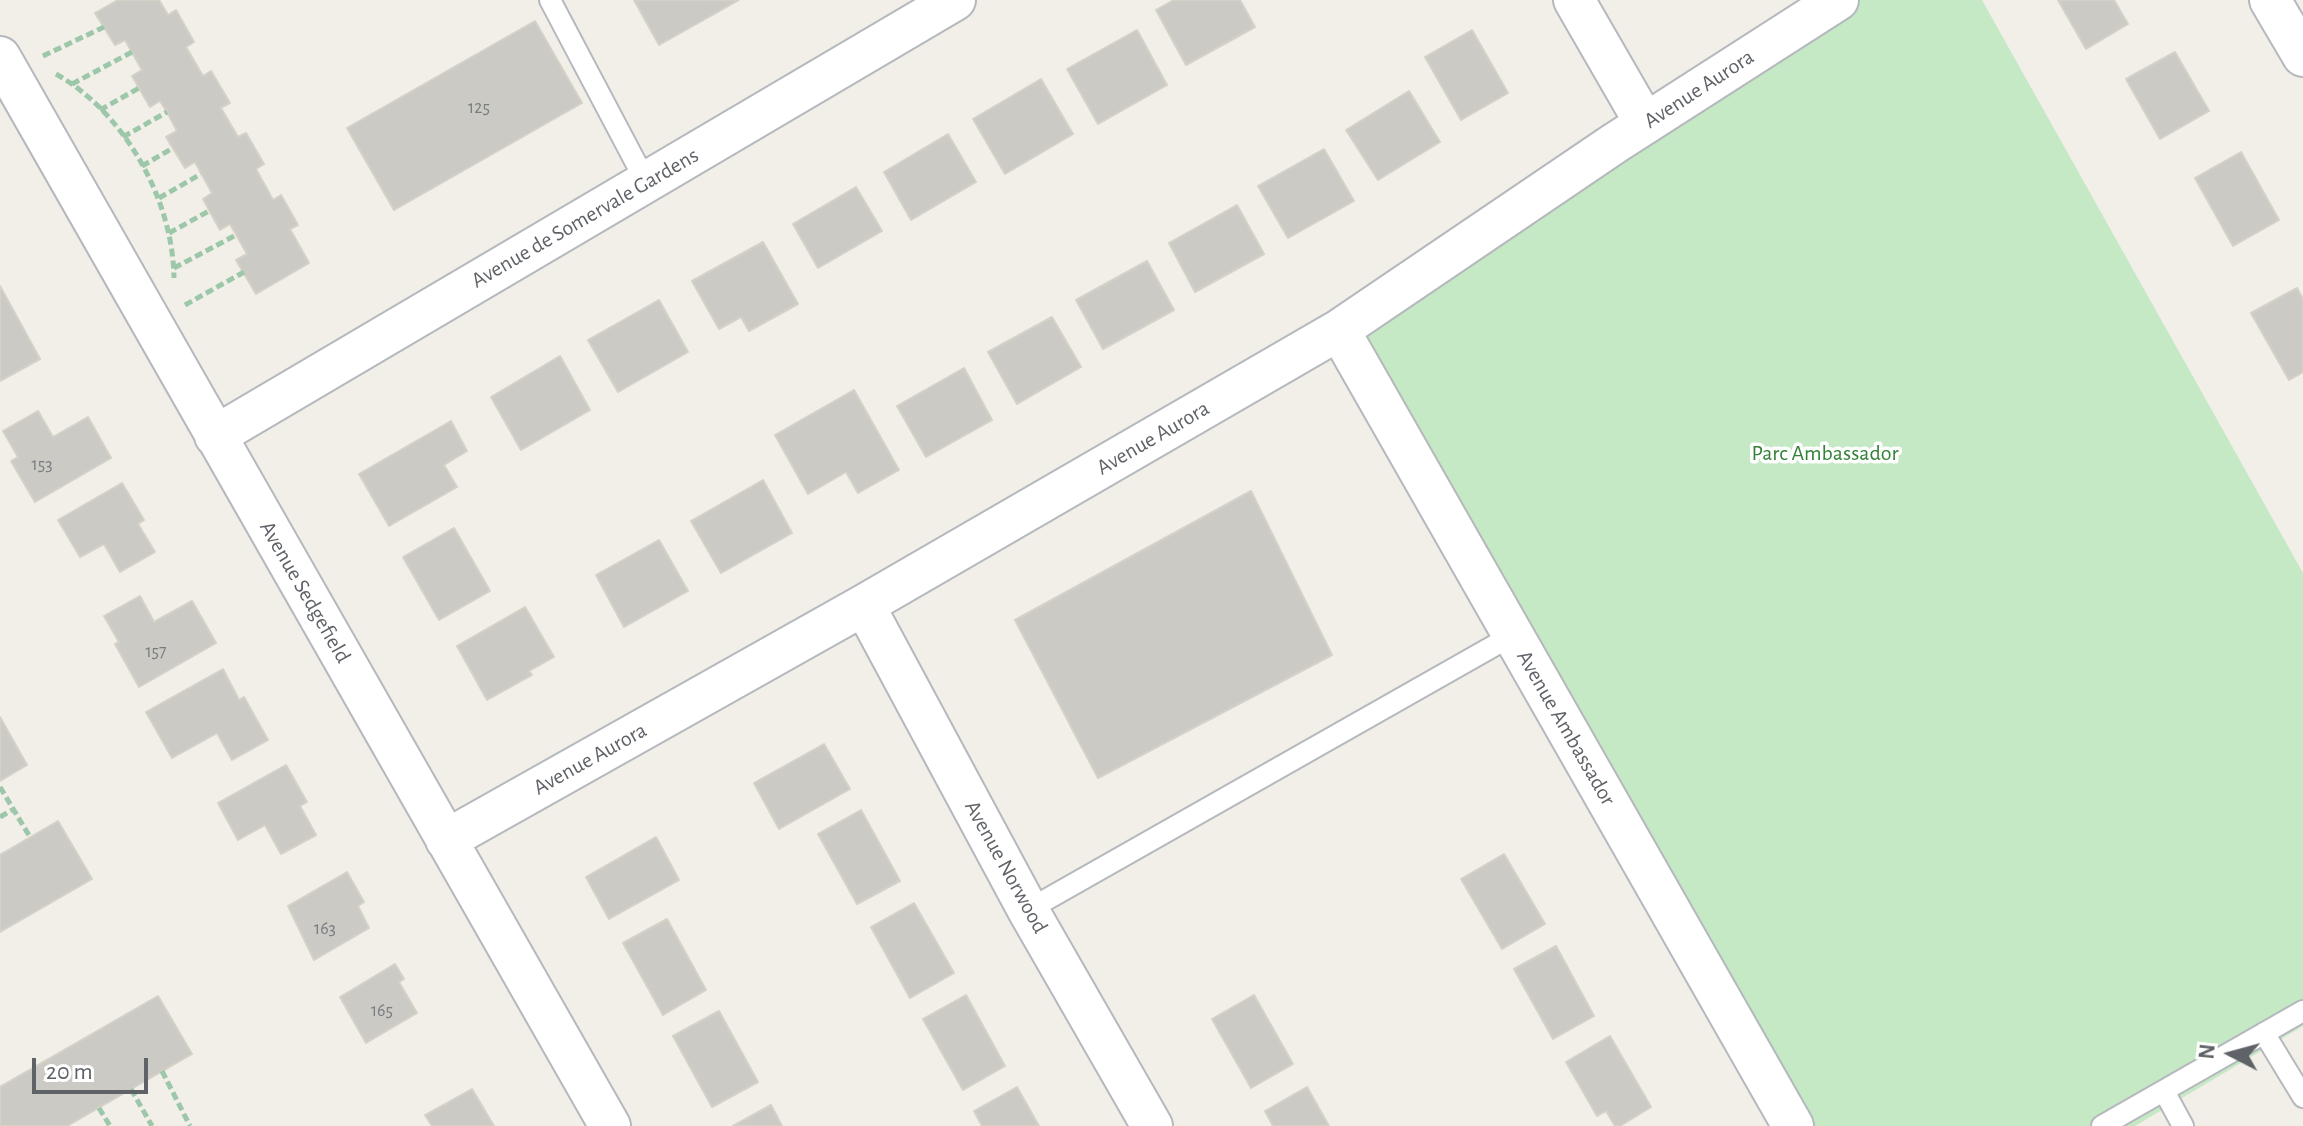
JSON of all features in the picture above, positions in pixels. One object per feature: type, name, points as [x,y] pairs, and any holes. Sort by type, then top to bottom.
[{"type":"street","name":"Avenue de Somervale Gardens","points":[[215,436],[955,0]]},
{"type":"street","points":[[1574,0],[1645,123]]},
{"type":"street","name":"Avenue Aurora","points":[[446,840],[864,605],[1339,330],[1645,123],[1838,0]]},
{"type":"street","points":[[2270,0],[2303,56]]},
{"type":"street","name":"Avenue Sedgefield","points":[[0,57],[610,1126]]},
{"type":"street","name":"Avenue Ambassador","points":[[1339,330],[1793,1126]]},
{"type":"street","name":"Avenue Norwood","points":[[864,605],[1028,910],[1152,1126]]},
{"type":"lane","points":[[550,0],[646,182]]},
{"type":"lane","points":[[1028,910],[1513,635]]},
{"type":"lane","points":[[2102,1126],[2303,1011]]},
{"type":"lane","points":[[2264,1033],[2303,1097]]},
{"type":"lane","points":[[2164,1091],[2183,1126]]},
{"type":"path","points":[[43,68],[38,59],[104,27]]},
{"type":"path","points":[[72,84],[132,52]]},
{"type":"path","points":[[53,73],[72,84],[100,110],[142,166],[159,198],[169,233],[174,282]]},
{"type":"path","points":[[100,110],[139,88]]},
{"type":"path","points":[[123,137],[167,112]]},
{"type":"path","points":[[142,166],[173,148]]},
{"type":"path","points":[[159,198],[201,174]]},
{"type":"path","points":[[169,233],[209,211]]},
{"type":"path","points":[[174,268],[236,235]]},
{"type":"path","points":[[181,307],[244,272]]},
{"type":"path","points":[[0,787],[30,837]]},
{"type":"path","points":[[0,817],[14,809]]},
{"type":"path","points":[[162,1071],[190,1126]]},
{"type":"path","points":[[131,1089],[152,1126]]},
{"type":"path","points":[[99,1108],[110,1126]]},
{"type":"green space","name":"Parc Ambassador","points":[[1841,0],[1982,0],[2303,573],[2303,1026],[2135,1126],[1803,1126],[1339,330]]},
{"type":"building","points":[[118,0],[159,0],[168,15],[176,10],[194,42],[186,47],[203,76],[211,71],[230,103],[221,108],[238,137],[246,133],[264,164],[256,169],[273,200],[281,195],[298,225],[290,229],[309,263],[256,294],[236,260],[247,254],[230,224],[220,230],[203,199],[212,193],[195,162],[185,168],[166,137],[177,131],[167,112],[160,101],[150,107],[132,76],[142,70],[125,40],[115,45],[95,13]]},
{"type":"building","points":[[634,0],[739,0],[659,45]]},
{"type":"building","points":[[1174,0],[1240,0],[1255,27],[1186,65],[1156,10]]},
{"type":"building","points":[[2058,0],[2114,0],[2128,24],[2086,49]]},
{"type":"building","points":[[535,21],[582,103],[394,210],[347,128]]},
{"type":"building","points":[[1137,30],[1167,85],[1098,124],[1067,69]]},
{"type":"building","points":[[1472,30],[1508,93],[1461,120],[1425,57]]},
{"type":"building","points":[[2175,52],[2209,111],[2160,139],[2126,79]]},
{"type":"building","points":[[1041,79],[1073,134],[1005,174],[973,119]]},
{"type":"building","points":[[1409,91],[1440,142],[1378,180],[1346,130]]},
{"type":"building","points":[[948,134],[976,182],[911,220],[884,172]]},
{"type":"building","points":[[1324,149],[1354,201],[1288,238],[1258,186]]},
{"type":"building","points":[[2241,152],[2279,220],[2233,246],[2195,178]]},
{"type":"building","points":[[856,187],[882,231],[818,268],[793,224]]},
{"type":"building","points":[[1237,205],[1264,254],[1195,292],[1169,243]]},
{"type":"building","points":[[763,242],[798,304],[749,331],[741,317],[719,329],[692,281]]},
{"type":"building","points":[[1147,261],[1174,310],[1103,349],[1076,300]]},
{"type":"building","points":[[0,286],[40,359],[0,381]]},
{"type":"building","points":[[2297,288],[2303,299],[2303,372],[2289,380],[2251,313]]},
{"type":"building","points":[[659,300],[688,352],[618,392],[588,340]]},
{"type":"building","points":[[1052,317],[1081,367],[1017,404],[988,352]]},
{"type":"building","points":[[560,356],[590,410],[521,450],[491,397]]},
{"type":"building","points":[[964,368],[992,420],[926,457],[897,406]]},
{"type":"building","points":[[854,390],[899,470],[858,493],[846,472],[808,494],[775,435]]},
{"type":"building","points":[[38,411],[53,437],[88,417],[111,458],[35,502],[11,461],[18,457],[3,431]]},
{"type":"building","points":[[451,421],[467,451],[444,465],[457,487],[389,526],[359,474]]},
{"type":"building","points":[[763,480],[792,533],[721,573],[691,521]]},
{"type":"building","points":[[122,483],[144,520],[138,524],[155,552],[120,572],[104,544],[80,557],[58,520]]},
{"type":"building","points":[[1251,491],[1332,655],[1098,778],[1015,620]]},
{"type":"building","points":[[454,528],[490,591],[439,620],[403,557]]},
{"type":"building","points":[[659,540],[688,591],[624,627],[596,575]]},
{"type":"building","points":[[140,596],[154,622],[192,601],[216,643],[139,687],[115,644],[119,642],[104,616]]},
{"type":"building","points":[[525,607],[554,657],[529,671],[532,675],[487,700],[457,646]]},
{"type":"building","points":[[223,669],[239,700],[244,697],[268,740],[232,760],[217,733],[172,758],[146,712]]},
{"type":"building","points":[[0,717],[27,765],[0,781]]},
{"type":"building","points":[[824,744],[850,789],[779,829],[754,783]]},
{"type":"building","points":[[286,765],[307,802],[300,806],[316,835],[281,854],[265,825],[238,840],[218,803]]},
{"type":"building","points":[[861,810],[900,881],[857,904],[818,834]]},
{"type":"building","points":[[58,821],[92,879],[0,932],[0,855]]},
{"type":"building","points":[[656,837],[679,880],[609,919],[586,877]]},
{"type":"building","points":[[1504,854],[1545,924],[1502,949],[1461,879]]},
{"type":"building","points":[[347,872],[364,902],[358,906],[369,928],[314,960],[288,906]]},
{"type":"building","points":[[914,903],[954,973],[910,998],[871,927]]},
{"type":"building","points":[[667,919],[706,990],[663,1015],[623,943]]},
{"type":"building","points":[[1556,946],[1594,1016],[1553,1039],[1514,969]]},
{"type":"building","points":[[395,964],[404,979],[399,982],[417,1013],[366,1043],[340,997]]},
{"type":"building","points":[[966,995],[1005,1066],[963,1090],[923,1019]]},
{"type":"building","points":[[1254,995],[1293,1064],[1251,1088],[1212,1019]]},
{"type":"building","points":[[158,996],[192,1054],[67,1126],[0,1126],[0,1087]]},
{"type":"building","points":[[719,1011],[758,1082],[712,1107],[673,1036]]},
{"type":"building","points":[[1610,1036],[1651,1107],[1620,1126],[1615,1126],[1606,1111],[1597,1116],[1566,1062]]},
{"type":"building","points":[[1017,1087],[1039,1126],[982,1126],[974,1111]]},
{"type":"building","points":[[1307,1087],[1329,1126],[1273,1126],[1265,1111]]},
{"type":"building","points":[[472,1089],[494,1126],[432,1126],[425,1115]]},
{"type":"building","points":[[771,1105],[782,1126],[733,1126]]}]
